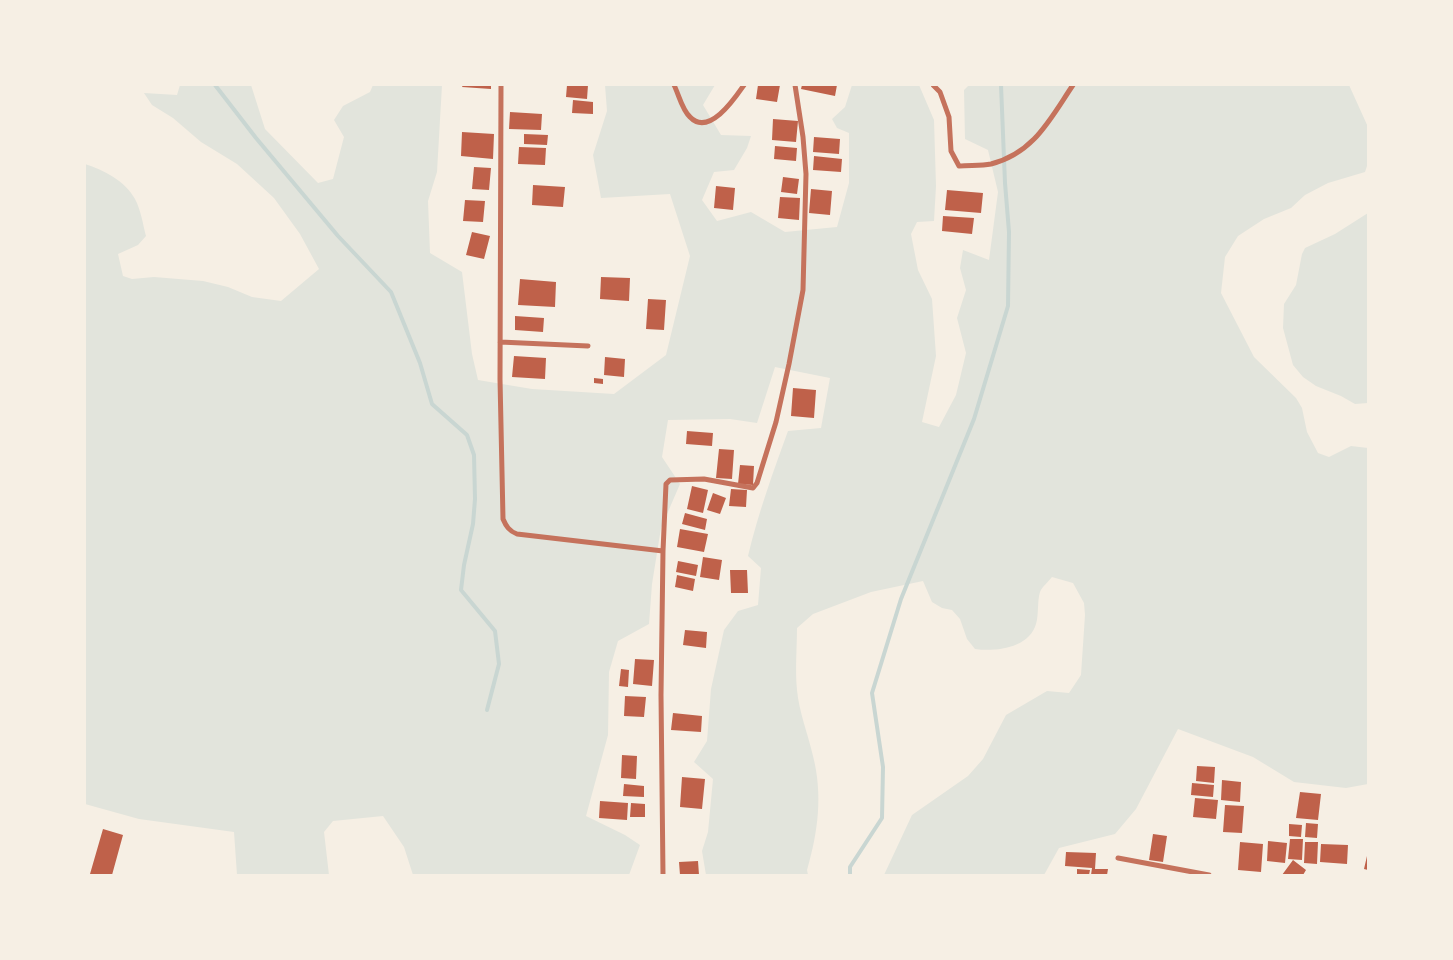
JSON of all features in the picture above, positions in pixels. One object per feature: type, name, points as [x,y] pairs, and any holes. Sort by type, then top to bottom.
[{"type":"street","points":[[501,85],[500,342],[503,519],[505,526],[517,534],[663,551]]},
{"type":"street","points":[[674,85],[686,112],[690,118],[699,123],[717,117],[730,105],[744,85]]},
{"type":"street","points":[[662,875],[661,695],[666,484],[670,480],[704,479],[753,488],[757,482],[776,422],[803,290],[806,174],[803,137],[795,85]]},
{"type":"street","points":[[933,85],[940,92],[949,117],[951,151],[960,166],[991,164],[1017,154],[1037,138],[1073,85]]},
{"type":"street","points":[[500,342],[588,346]]},
{"type":"street","points":[[1118,858],[1209,875]]},
{"type":"shaded area","points":[[180,85],[251,85],[265,129],[318,183],[333,179],[344,137],[334,120],[343,106],[370,92],[373,85],[442,85],[437,172],[428,201],[430,253],[462,272],[472,354],[478,380],[532,389],[614,394],[666,355],[690,256],[670,194],[601,198],[593,155],[607,111],[605,85],[715,85],[703,105],[721,135],[751,136],[747,148],[734,170],[714,172],[702,200],[717,221],[751,212],[785,232],[837,227],[849,183],[849,133],[837,128],[832,119],[845,107],[852,85],[919,85],[934,120],[936,186],[934,221],[917,222],[911,234],[918,270],[932,299],[936,356],[922,422],[939,427],[956,395],[966,353],[957,318],[966,290],[960,268],[963,250],[989,260],[998,192],[988,150],[965,139],[964,90],[969,85],[1349,85],[1368,127],[1368,163],[1365,172],[1328,183],[1305,195],[1291,208],[1264,219],[1238,236],[1225,257],[1221,293],[1254,357],[1296,398],[1302,408],[1307,432],[1318,453],[1329,457],[1351,446],[1368,448],[1368,784],[1346,788],[1294,782],[1253,757],[1178,729],[1136,809],[1115,834],[1059,848],[1044,875],[884,875],[912,815],[968,776],[983,759],[1006,715],[1047,691],[1069,693],[1081,675],[1084,603],[1073,583],[1052,577],[1040,592],[1036,624],[1032,632],[1011,647],[983,650],[975,649],[967,639],[960,619],[952,610],[942,608],[932,602],[923,581],[871,592],[813,614],[797,628],[796,674],[798,698],[813,756],[818,785],[818,813],[814,842],[807,870],[808,875],[706,875],[702,851],[708,832],[713,779],[694,762],[707,741],[711,689],[724,630],[738,611],[758,605],[761,568],[748,556],[771,477],[788,431],[821,428],[830,378],[775,367],[757,423],[730,419],[668,420],[662,457],[680,484],[661,528],[652,584],[649,624],[618,641],[609,672],[608,735],[586,816],[625,835],[640,845],[629,875],[413,875],[404,847],[383,816],[333,821],[324,832],[329,875],[237,875],[234,832],[139,819],[85,804],[85,164],[107,173],[120,182],[131,193],[139,208],[146,236],[138,245],[118,254],[123,276],[132,279],[154,277],[203,281],[228,287],[252,297],[281,301],[319,269],[300,234],[274,198],[237,164],[201,142],[173,118],[152,105],[144,93],[177,95]]},
{"type":"shaded area","points":[[1368,213],[1368,403],[1355,404],[1316,386],[1303,377],[1293,365],[1283,328],[1284,304],[1296,285],[1305,248],[1335,234]]},
{"type":"building","points":[[463,85],[491,85],[491,89],[462,87]]},
{"type":"building","points":[[567,85],[588,85],[587,99],[566,97]]},
{"type":"building","points":[[758,85],[780,85],[777,102],[756,99]]},
{"type":"building","points":[[802,85],[837,85],[835,96],[801,89]]},
{"type":"building","points":[[573,100],[593,102],[593,114],[572,113]]},
{"type":"building","points":[[510,112],[542,114],[541,130],[509,129]]},
{"type":"building","points":[[773,119],[798,121],[796,142],[772,140]]},
{"type":"building","points":[[462,132],[494,134],[493,159],[461,156]]},
{"type":"building","points":[[524,134],[548,135],[547,145],[524,144]]},
{"type":"building","points":[[814,137],[840,139],[839,154],[813,152]]},
{"type":"building","points":[[775,146],[797,148],[796,161],[774,159]]},
{"type":"building","points":[[519,147],[546,148],[545,165],[518,164]]},
{"type":"building","points":[[814,156],[842,159],[841,172],[813,170]]},
{"type":"building","points":[[474,167],[491,168],[489,190],[472,189]]},
{"type":"building","points":[[783,177],[799,179],[797,194],[781,192]]},
{"type":"building","points":[[533,185],[565,187],[563,207],[532,205]]},
{"type":"building","points":[[716,186],[735,188],[733,210],[714,208]]},
{"type":"building","points":[[811,189],[832,191],[830,215],[809,213]]},
{"type":"building","points":[[947,190],[983,193],[981,213],[945,210]]},
{"type":"building","points":[[780,197],[800,198],[799,220],[778,218]]},
{"type":"building","points":[[465,200],[485,201],[483,222],[463,221]]},
{"type":"building","points":[[943,216],[974,218],[972,234],[942,231]]},
{"type":"building","points":[[472,232],[490,236],[484,259],[466,255]]},
{"type":"building","points":[[601,277],[630,278],[629,301],[600,299]]},
{"type":"building","points":[[520,279],[556,282],[555,307],[518,305]]},
{"type":"building","points":[[648,299],[666,300],[664,330],[646,329]]},
{"type":"building","points":[[515,316],[544,318],[543,332],[515,330]]},
{"type":"building","points":[[514,356],[546,358],[545,379],[512,377]]},
{"type":"building","points":[[605,357],[625,359],[624,377],[604,375]]},
{"type":"building","points":[[594,378],[603,379],[603,384],[594,383]]},
{"type":"building","points":[[793,388],[816,390],[814,418],[791,416]]},
{"type":"building","points":[[687,431],[713,433],[712,446],[686,444]]},
{"type":"building","points":[[719,449],[734,450],[732,479],[716,478]]},
{"type":"building","points":[[740,465],[754,466],[753,485],[738,484]]},
{"type":"building","points":[[692,486],[708,490],[703,513],[687,509]]},
{"type":"building","points":[[731,489],[747,490],[746,507],[729,506]]},
{"type":"building","points":[[713,493],[726,498],[720,514],[707,510]]},
{"type":"building","points":[[685,513],[707,519],[705,530],[682,524]]},
{"type":"building","points":[[680,529],[708,534],[704,552],[677,547]]},
{"type":"building","points":[[703,557],[722,560],[719,580],[700,577]]},
{"type":"building","points":[[678,561],[698,565],[696,576],[676,572]]},
{"type":"building","points":[[730,570],[747,570],[748,593],[731,593]]},
{"type":"building","points":[[677,575],[695,579],[693,591],[675,587]]},
{"type":"building","points":[[685,630],[707,632],[706,648],[683,645]]},
{"type":"building","points":[[635,659],[654,660],[652,686],[633,684]]},
{"type":"building","points":[[621,669],[629,670],[628,687],[619,686]]},
{"type":"building","points":[[625,696],[646,697],[644,717],[624,716]]},
{"type":"building","points":[[673,713],[702,716],[701,732],[671,730]]},
{"type":"building","points":[[622,755],[637,756],[636,779],[621,778]]},
{"type":"building","points":[[1197,766],[1215,767],[1214,783],[1196,781]]},
{"type":"building","points":[[682,777],[705,779],[702,809],[680,807]]},
{"type":"building","points":[[1222,780],[1241,782],[1240,802],[1221,800]]},
{"type":"building","points":[[1192,783],[1214,785],[1213,797],[1191,795]]},
{"type":"building","points":[[624,784],[644,786],[644,797],[623,796]]},
{"type":"building","points":[[1300,792],[1321,794],[1318,820],[1296,818]]},
{"type":"building","points":[[1195,798],[1218,800],[1216,819],[1193,817]]},
{"type":"building","points":[[600,801],[628,803],[627,820],[599,818]]},
{"type":"building","points":[[631,803],[645,804],[645,817],[630,817]]},
{"type":"building","points":[[1225,805],[1244,806],[1242,833],[1223,832]]},
{"type":"building","points":[[1306,823],[1318,824],[1317,838],[1305,837]]},
{"type":"building","points":[[1289,824],[1302,825],[1301,837],[1289,836]]},
{"type":"building","points":[[103,829],[123,835],[112,875],[92,875],[90,874]]},
{"type":"building","points":[[1153,834],[1167,836],[1163,862],[1149,860]]},
{"type":"building","points":[[1290,839],[1303,839],[1302,860],[1288,859]]},
{"type":"building","points":[[1268,841],[1287,843],[1285,863],[1267,861]]},
{"type":"building","points":[[1240,842],[1263,844],[1261,872],[1238,870]]},
{"type":"building","points":[[1305,842],[1318,842],[1317,864],[1304,863]]},
{"type":"building","points":[[1321,844],[1348,845],[1347,864],[1320,862]]},
{"type":"building","points":[[1066,852],[1096,853],[1095,869],[1108,869],[1107,875],[1091,875],[1092,868],[1065,866]]},
{"type":"building","points":[[1368,856],[1368,870],[1364,869]]},
{"type":"building","points":[[1293,860],[1306,870],[1303,875],[1282,875]]},
{"type":"building","points":[[698,861],[699,875],[680,875],[679,862]]},
{"type":"building","points":[[1077,869],[1090,870],[1089,875],[1077,875]]},
{"type":"waterway","points":[[215,85],[256,138],[338,236],[391,292],[420,363],[432,404],[467,435],[474,455],[475,499],[473,524],[464,565],[461,590],[495,631],[499,664],[487,710]]},
{"type":"waterway","points":[[850,875],[850,867],[882,818],[883,767],[872,693],[901,599],[974,419],[1008,306],[1009,232],[1001,85]]}]
